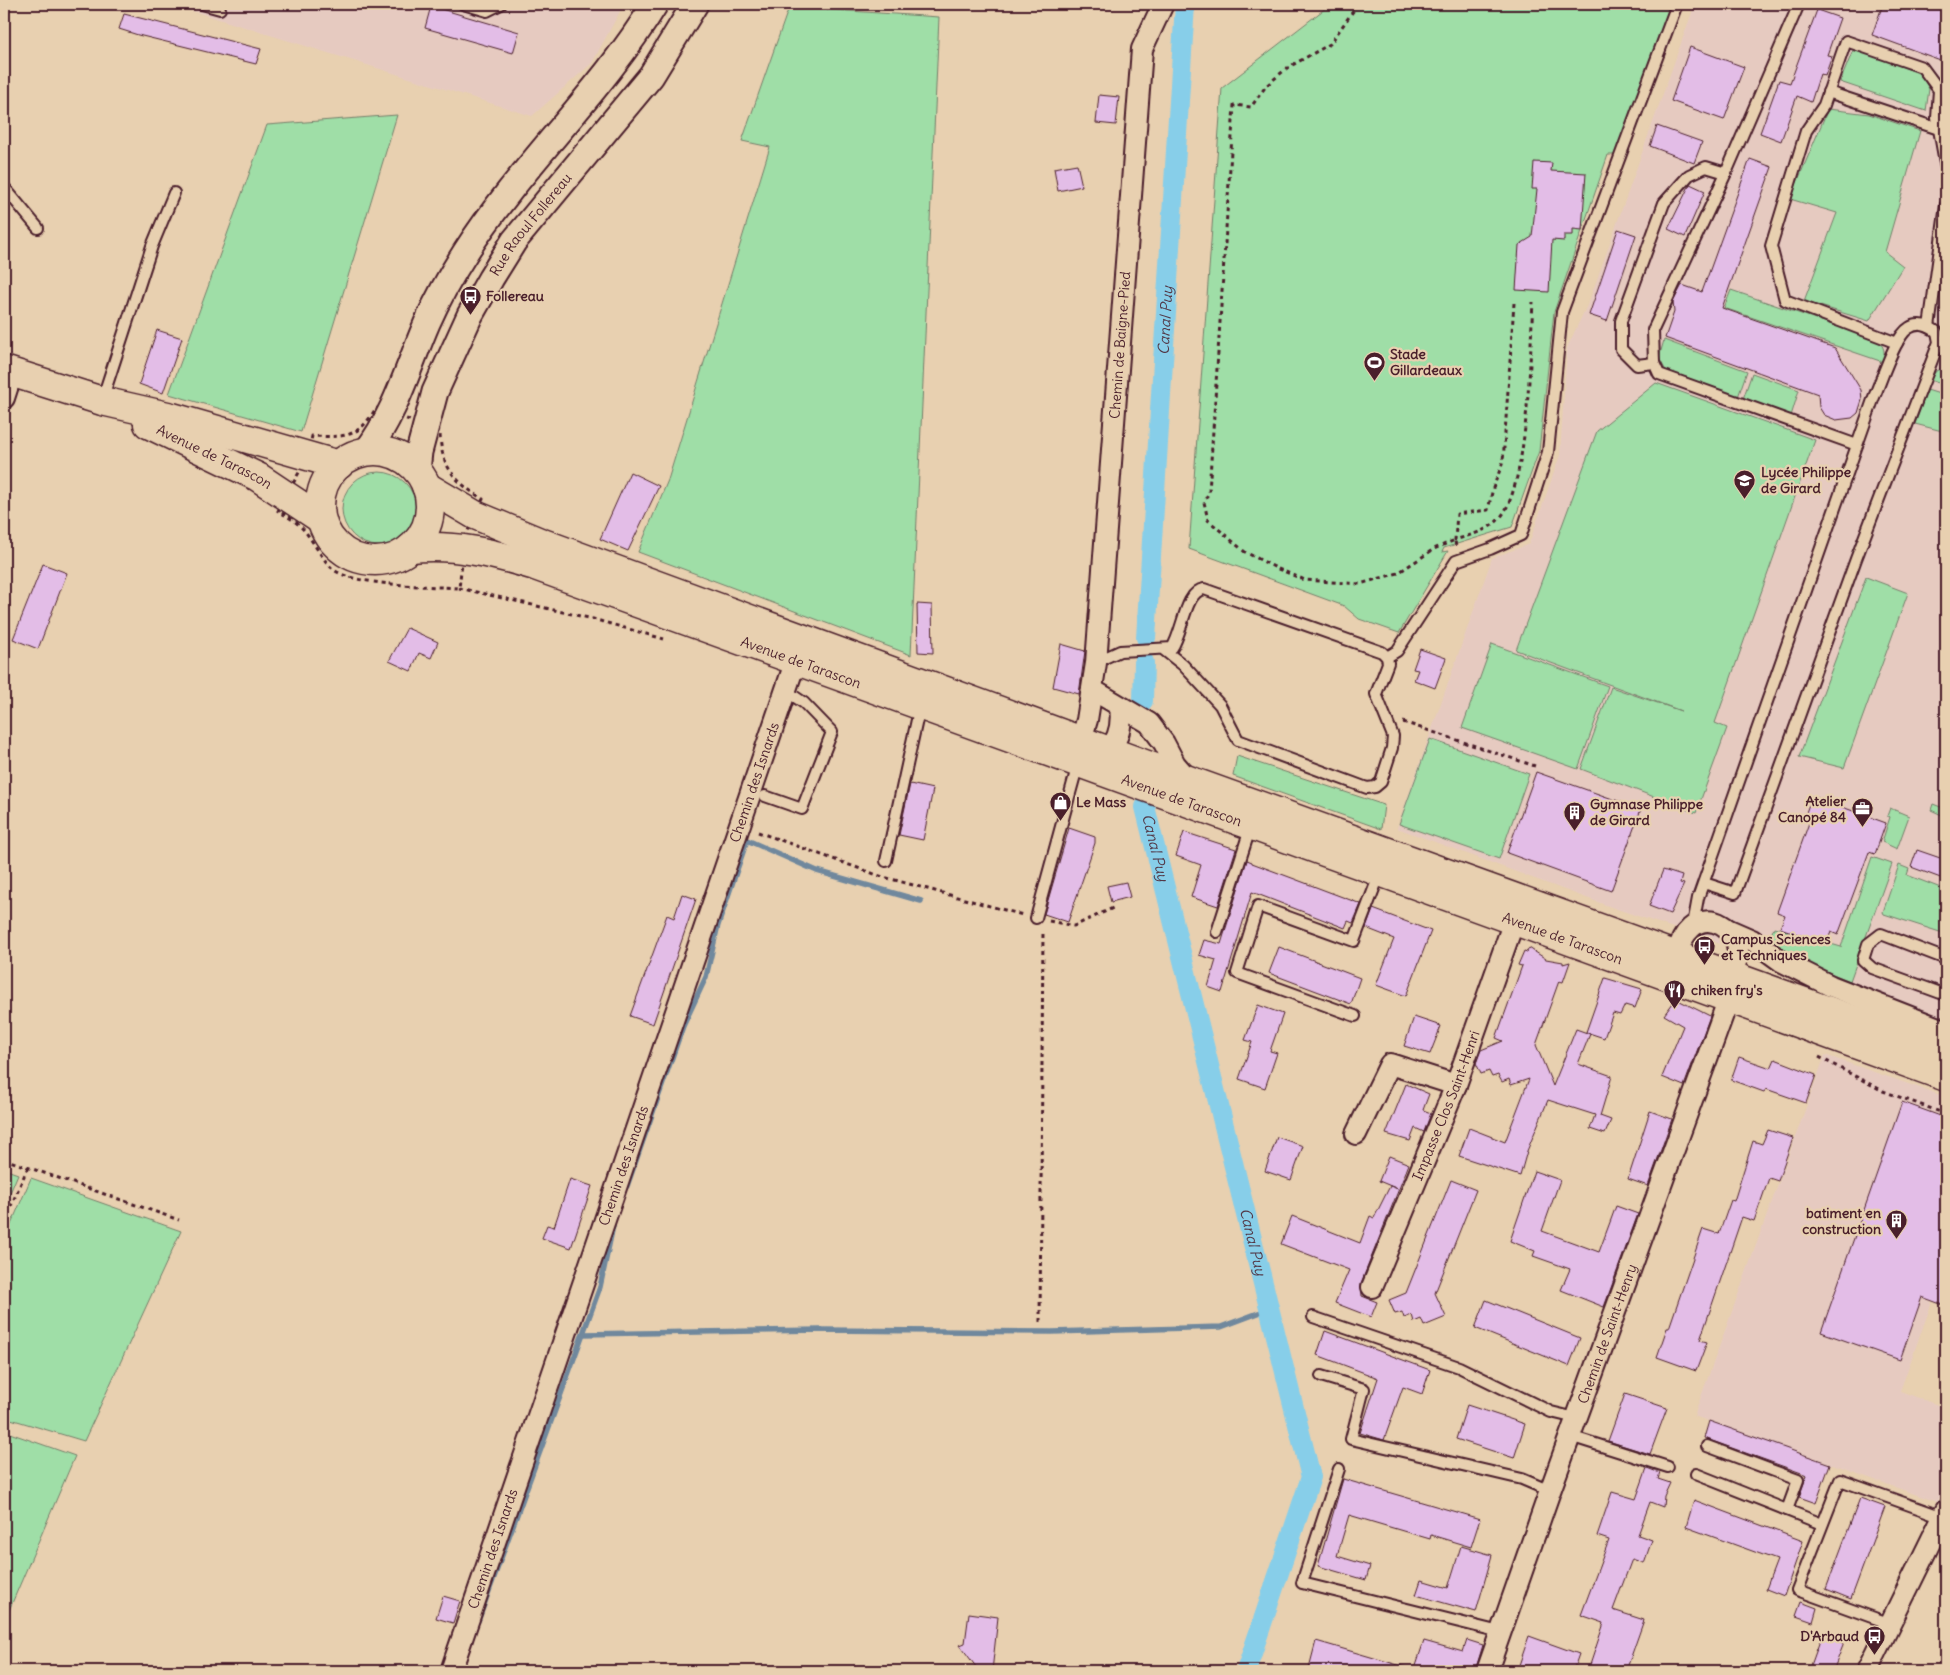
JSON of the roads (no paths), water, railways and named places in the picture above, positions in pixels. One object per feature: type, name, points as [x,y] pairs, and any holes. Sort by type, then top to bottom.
[{"type":"main road","name":"Avenue de Tarascon","points":[[6,380],[172,417],[338,465]]},
{"type":"main road","name":"Avenue de Tarascon","points":[[102,401],[211,453],[287,494],[322,519]]},
{"type":"main road","points":[[380,451],[394,454],[407,461],[422,478],[430,502],[428,519],[422,535],[411,548],[397,557],[382,561],[358,558],[337,546],[327,534],[322,519],[320,499],[326,480],[338,465],[352,456],[366,452],[380,451]]},
{"type":"main road","name":"Avenue de Tarascon","points":[[422,478],[475,514],[540,542],[1093,757],[1251,825],[1514,921],[1946,1053]]},
{"type":"main road","name":"Avenue de Tarascon","points":[[411,548],[440,546],[502,555],[920,705],[1093,757],[1189,780],[1676,956],[1730,987],[1946,1077]]},
{"type":"street","points":[[366,452],[392,414],[427,323],[445,285],[465,252],[489,218],[607,72],[655,4]]},
{"type":"street","name":"Rue Raoul Follereau","points":[[422,478],[424,426],[435,392],[470,315],[510,248],[651,76],[695,4]]},
{"type":"street","name":"Chemin de Baigne-Pied","points":[[1093,757],[1088,720],[1096,662],[1142,49],[1163,4]]},
{"type":"street","name":"Chemin des Isnards","points":[[451,1671],[738,824],[796,660]]},
{"type":"street","points":[[1093,690],[1149,723],[1161,738],[1175,764],[1189,780]]},
{"type":"street","points":[[1093,757],[1121,730],[1120,707]]},
{"type":"street","name":"Impasse Clos Saint-Henri","points":[[1372,1287],[1456,1085],[1514,921]]},
{"type":"street","points":[[1676,956],[1683,936],[1692,926],[1705,922],[1718,923],[1752,940],[1781,961],[1831,986],[1946,1031]]},
{"type":"street","name":"Chemin de Saint-Henry","points":[[1487,1671],[1730,987],[1738,954],[1737,941],[1730,930]]},
{"type":"street","points":[[1356,1134],[1390,1064],[1456,1085]]},
{"type":"street","points":[[1867,1671],[1945,1515]]},
{"type":"lane","points":[[202,4],[220,9]]},
{"type":"lane","points":[[463,4],[487,11],[501,4]]},
{"type":"lane","points":[[1388,656],[1397,651],[1456,561],[1521,535],[1548,452],[1562,312],[1677,4]]},
{"type":"lane","points":[[1799,4],[1726,173],[1653,330],[1654,363],[1660,374],[1857,446]]},
{"type":"lane","points":[[1898,343],[1785,300],[1771,246],[1806,131],[1824,105],[1846,41],[1922,68],[1939,90],[1937,118],[1946,168]]},
{"type":"lane","points":[[1828,92],[1939,129]]},
{"type":"lane","points":[[1654,363],[1637,365],[1621,349],[1621,322],[1664,203],[1690,175],[1706,167],[1726,173]]},
{"type":"lane","points":[[4,187],[38,228]]},
{"type":"lane","points":[[102,401],[152,246],[174,193]]},
{"type":"lane","points":[[1929,326],[1946,204]]},
{"type":"lane","points":[[1692,926],[1704,883],[1874,397],[1898,343],[1908,328],[1917,325],[1929,326],[1937,332],[1939,342],[1856,559],[1735,894],[1704,883]]},
{"type":"lane","points":[[1096,662],[1120,650],[1140,648],[1164,650],[1172,648],[1176,642],[1191,596],[1198,590],[1204,589],[1382,652],[1388,656]]},
{"type":"lane","points":[[1164,650],[1183,666],[1220,705],[1238,740],[1367,788],[1375,787],[1381,782],[1392,748],[1393,736],[1376,694],[1388,663],[1388,656]]},
{"type":"lane","points":[[765,796],[802,808],[832,732],[804,703],[785,690]]},
{"type":"lane","points":[[886,861],[920,705]]},
{"type":"lane","points":[[1036,918],[1060,822],[1093,757]]},
{"type":"lane","points":[[1216,932],[1251,825]]},
{"type":"lane","points":[[1355,1016],[1237,974],[1258,906],[1354,941],[1380,872]]},
{"type":"lane","points":[[1946,959],[1881,934],[1868,944],[1863,960],[1872,968],[1946,995]]},
{"type":"lane","points":[[1313,1317],[1459,1367],[1551,1412],[1573,1427],[1668,1467]]},
{"type":"lane","points":[[1321,1376],[1364,1389],[1351,1439],[1522,1479],[1550,1491]]},
{"type":"lane","points":[[1707,1446],[1798,1480],[1787,1510]]},
{"type":"lane","points":[[1339,1469],[1302,1583],[1500,1632]]},
{"type":"lane","points":[[1696,1474],[1822,1524]]},
{"type":"lane","points":[[1891,1624],[1797,1590],[1840,1480],[1945,1515]]},
{"type":"waterway","name":"Canal Puy","points":[[1146,638],[1185,4]]},
{"type":"waterway","name":"Canal Puy","points":[[1143,701],[1144,662]]},
{"type":"waterway","name":"Canal Puy","points":[[1145,807],[1311,1477],[1246,1671]]},
{"type":"waterway","points":[[627,1186],[683,1026],[706,977],[718,925],[747,840],[817,871],[921,901]]},
{"type":"waterway","points":[[478,1621],[600,1287],[613,1226]]},
{"type":"waterway","points":[[583,1334],[821,1330],[1052,1332],[1221,1327],[1269,1309]]},
{"type":"place","name":"Follereau","points":[[470,315]]},
{"type":"place","name":"Stade Gillardeaux","points":[[1374,381]]},
{"type":"place","name":"Lycée Philippe de Girard","points":[[1745,499]]},
{"type":"place","name":"Le Mass","points":[[1060,821]]},
{"type":"place","name":"Atelier Canopé 84","points":[[1862,828]]},
{"type":"place","name":"Gymnase Philippe de Girard","points":[[1574,831]]},
{"type":"place","name":"Campus Sciences et Techniques","points":[[1705,966]]},
{"type":"place","name":"chiken fry's","points":[[1675,1009]]},
{"type":"place","name":"batiment en construction","points":[[1897,1240]]},
{"type":"place","name":"D'Arbaud","points":[[1875,1655]]}]
